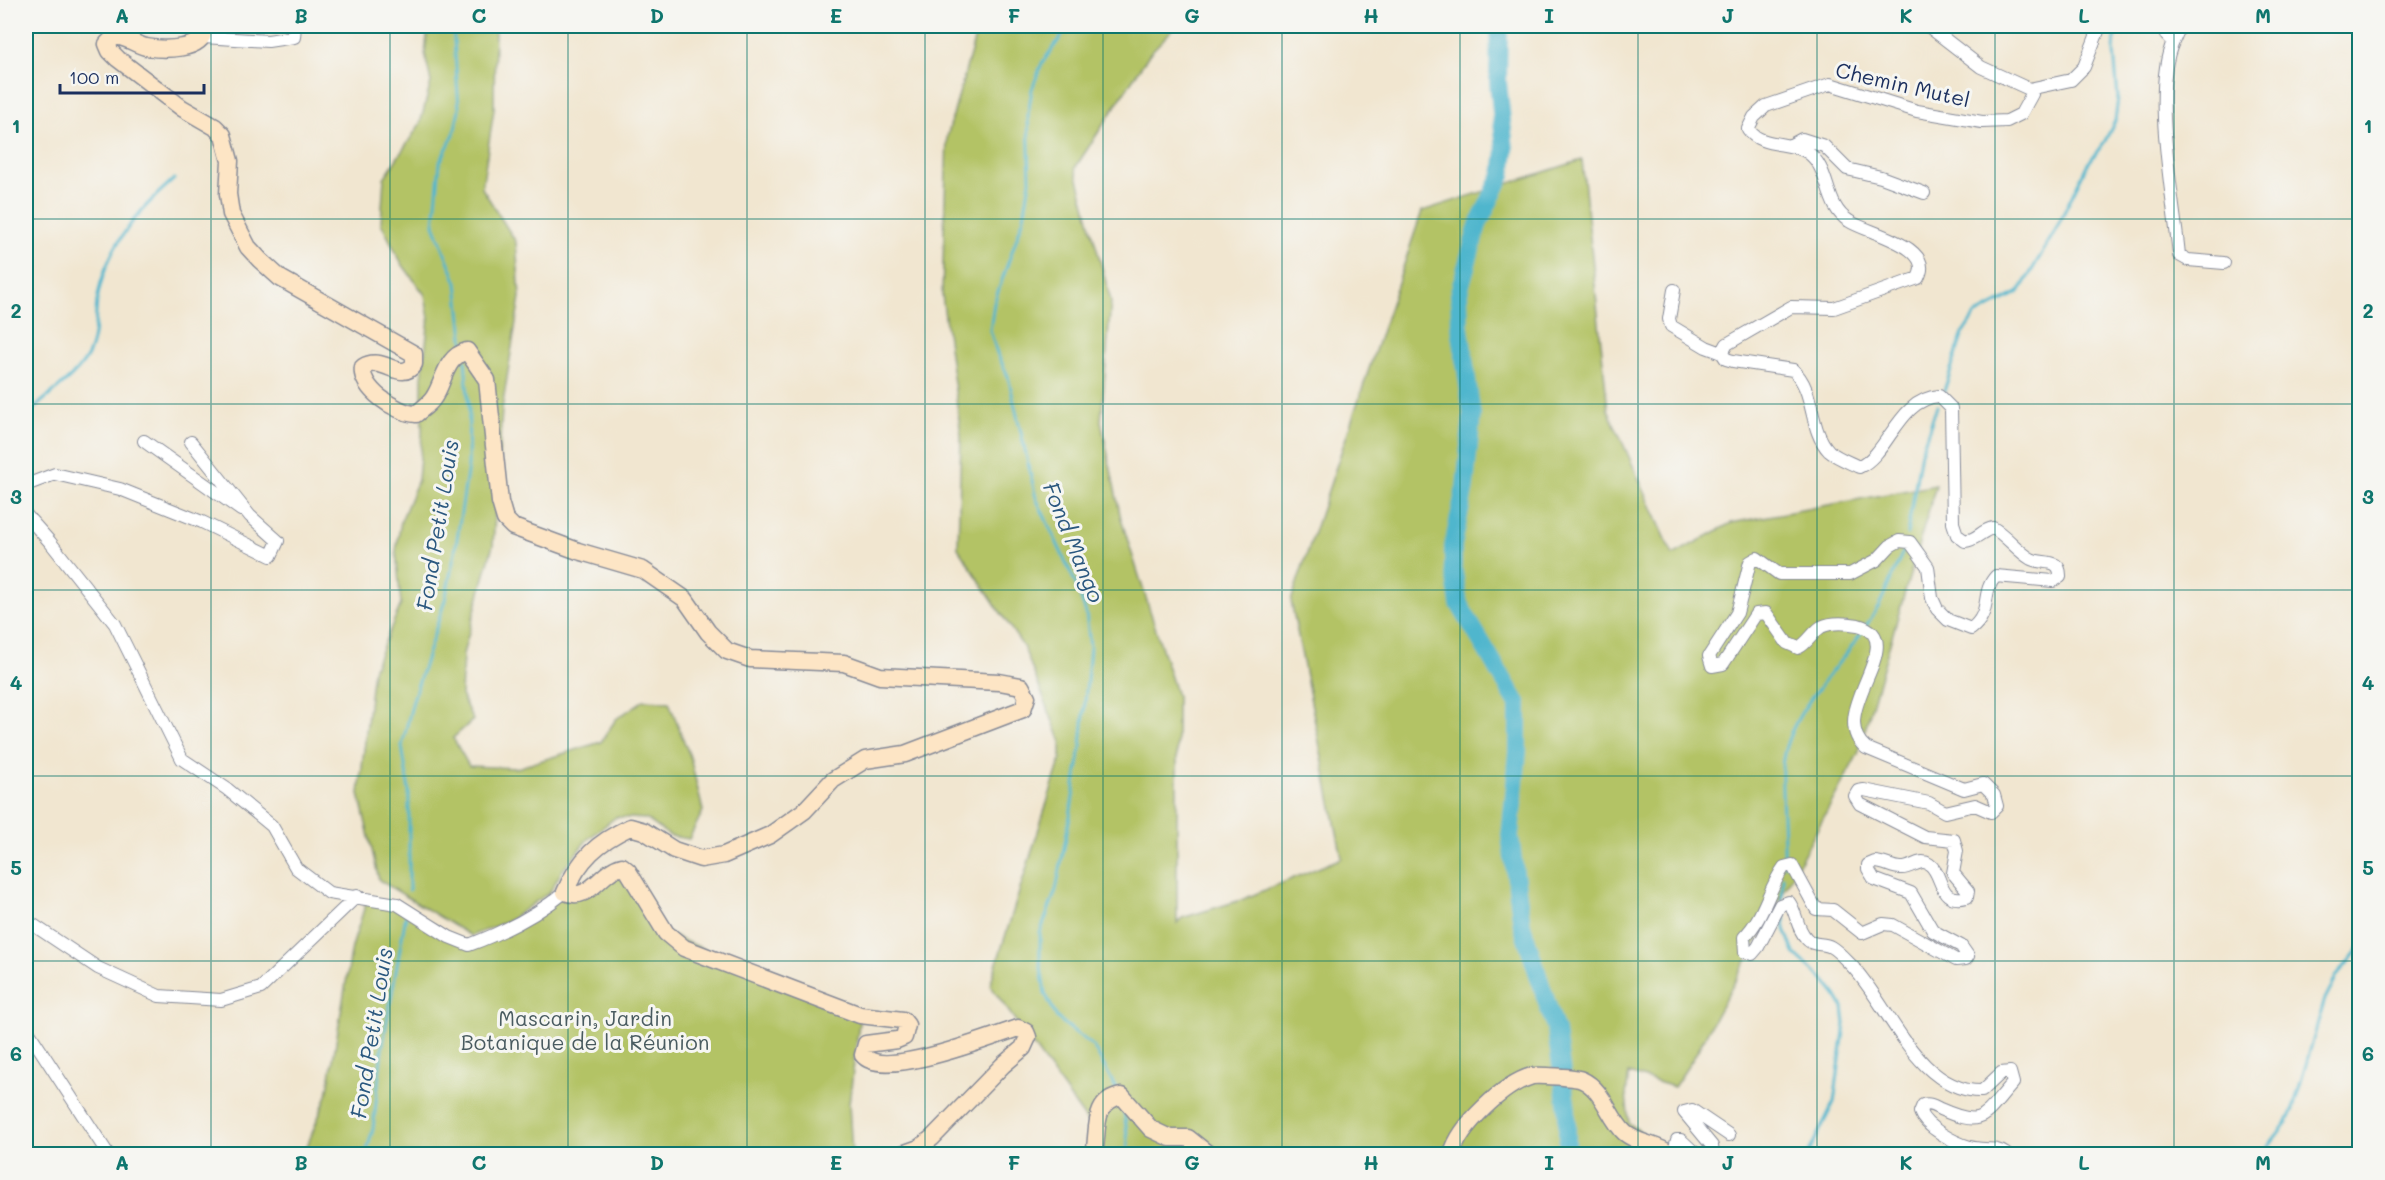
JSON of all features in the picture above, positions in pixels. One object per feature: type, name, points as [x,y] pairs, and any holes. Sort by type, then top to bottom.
[{"type":"main road","points":[[202,31],[197,44],[187,46],[153,47],[115,36],[107,44],[118,59],[182,108],[215,127],[223,135],[230,161],[228,194],[231,214],[248,247],[280,278],[411,351],[414,364],[406,371],[402,372],[379,362],[371,362],[363,367],[362,374],[365,381],[395,410],[416,414],[425,407],[434,398],[449,363],[462,352],[487,380],[500,502],[505,519],[513,527],[578,551],[643,570],[685,599],[708,632],[727,651],[750,659],[844,663],[880,676],[999,682],[1021,686],[1028,697],[1023,708],[1001,718],[905,754],[865,760],[833,780],[804,811],[770,835],[724,855],[700,860],[674,850],[644,831],[630,827],[615,834],[584,858],[574,869],[565,892],[574,896],[583,894],[613,868],[622,866],[628,871],[666,933],[684,948],[860,1015],[903,1020],[907,1025],[904,1037],[866,1044],[863,1055],[866,1059],[876,1062],[904,1061],[944,1053],[1018,1028],[1026,1032],[1028,1037],[1023,1048],[1003,1065],[920,1149],[903,1155]]},
{"type":"main road","points":[[1452,1155],[1468,1126],[1490,1103],[1514,1085],[1533,1076],[1582,1080],[1594,1090],[1625,1132],[1635,1140],[1670,1155]]},
{"type":"main road","points":[[1094,1155],[1098,1116],[1112,1098],[1122,1096],[1151,1129],[1170,1138],[1188,1138],[1208,1155]]},
{"type":"street","points":[[202,31],[268,41],[294,37],[295,26]]},
{"type":"street","name":"Chemin Mutel","points":[[1722,353],[1727,344],[1791,307],[1834,308],[1904,285],[1918,278],[1921,272],[1921,262],[1911,250],[1846,220],[1838,212],[1830,196],[1820,164],[1807,152],[1764,140],[1751,134],[1748,129],[1754,117],[1766,106],[1818,86],[1843,86],[1867,98],[1917,111],[1982,122],[2007,121],[2021,114],[2032,94],[2029,89],[1981,67],[1928,26]]},
{"type":"street","points":[[2029,89],[2071,80],[2084,68],[2100,26]]},
{"type":"street","points":[[2166,26],[2166,35],[2173,42]]},
{"type":"street","points":[[2180,26],[2166,67],[2165,147],[2180,255],[2188,260],[2224,263]]},
{"type":"street","points":[[1789,146],[1802,139],[1824,146],[1846,169],[1881,177],[1924,193]]},
{"type":"street","points":[[1674,290],[1669,319],[1671,326],[1706,347],[1722,353],[1725,359],[1793,370],[1800,376],[1821,438],[1830,451],[1859,466],[1868,462],[1892,428],[1917,405],[1931,397],[1939,396],[1951,408],[1953,523],[1957,535],[1965,541],[1974,540],[1986,529],[1993,528],[2028,557],[2036,561],[2049,561],[2060,570],[2060,577],[2053,581],[1996,576],[1988,590],[1986,609],[1980,622],[1971,628],[1948,620],[1937,609],[1932,598],[1928,567],[1910,542],[1899,541],[1890,546],[1877,560],[1850,574],[1779,574],[1757,558],[1750,561],[1737,613],[1709,656],[1712,666],[1723,664],[1756,614],[1766,613],[1787,643],[1797,648],[1808,643],[1820,628],[1832,624],[1852,624],[1870,629],[1876,634],[1878,647],[1853,719],[1858,741],[1866,748],[1964,789],[1983,784],[1994,795],[1997,806],[1991,812],[1975,806],[1941,811],[1929,803],[1864,790],[1858,791],[1855,796],[1860,804],[1925,837],[1954,840],[1958,851],[1953,873],[1968,891],[1967,897],[1954,898],[1944,891],[1933,868],[1927,863],[1918,862],[1903,868],[1875,862],[1868,865],[1868,869],[1874,879],[1911,893],[1933,931],[1965,949],[1968,956],[1966,959],[1956,960],[1893,925],[1883,924],[1862,933],[1833,910],[1816,909],[1792,865],[1785,867],[1779,874],[1756,925],[1744,937],[1743,945],[1745,952],[1752,954],[1780,905],[1789,902],[1794,909],[1797,925],[1805,938],[1811,943],[1829,946],[1850,964],[1875,993],[1911,1052],[1942,1078],[1971,1090],[1982,1091],[2001,1073],[2010,1072],[2014,1078],[2013,1083],[1979,1118],[1965,1120],[1930,1104],[1923,1105],[1920,1112],[1926,1122],[1960,1143],[1972,1148],[1995,1149],[2006,1155]]},
{"type":"street","points":[[26,485],[55,474],[120,489],[201,522],[271,556],[278,541],[250,516],[144,441]]},
{"type":"street","points":[[190,442],[250,516]]},
{"type":"street","points":[[26,516],[50,542],[115,624],[182,759],[227,789],[272,826],[296,868],[329,893],[397,904],[449,937],[469,945],[501,933],[548,906],[565,892]]},
{"type":"street","points":[[26,920],[98,968],[159,996],[221,1000],[261,988],[357,896]]},
{"type":"street","points":[[26,1028],[108,1155]]},
{"type":"street","points":[[1713,1155],[1712,1146],[1684,1113],[1692,1110],[1729,1135]]},
{"type":"street","points":[[1687,1155],[1676,1144],[1677,1140],[1681,1140],[1696,1155]]},
{"type":"green space","points":[[428,26],[495,26],[494,109],[482,188],[516,242],[520,297],[502,409],[493,545],[463,654],[461,695],[473,720],[453,738],[469,766],[517,768],[601,742],[616,719],[644,700],[669,702],[690,757],[703,811],[689,839],[670,836],[646,819],[616,817],[587,840],[562,871],[550,892],[508,921],[471,936],[379,880],[359,794],[373,670],[401,604],[396,551],[401,521],[418,480],[422,435],[422,378],[429,318],[425,295],[402,264],[381,223],[384,178],[420,124],[431,82],[425,54]]},
{"type":"green space","points":[[978,26],[1176,26],[1150,53],[1075,168],[1111,301],[1101,421],[1121,519],[1177,696],[1177,923],[1182,918],[1241,900],[1342,858],[1291,601],[1422,211],[1582,160],[1608,410],[1673,555],[1731,523],[1936,485],[1858,754],[1694,1057],[1674,1087],[1629,1073],[1626,1095],[1629,1123],[1671,1154],[1095,1154],[1094,1131],[990,985],[1061,758],[1061,742],[1024,648],[958,548],[961,435],[942,295],[947,137]]},
{"type":"green space","name":"Mascarin, Jardin Botanique de la Réunion","points":[[622,866],[666,933],[860,1015],[849,1104],[852,1154],[304,1154],[327,1095],[352,947],[367,899],[397,904],[470,945]]},
{"type":"waterway","name":"Fond Petit Louis","points":[[453,26],[459,109],[454,134],[440,162],[434,225],[457,283],[464,347]]},
{"type":"waterway","name":"Fond Mango","points":[[1069,26],[1042,63],[1032,89],[1028,114],[1030,181],[1024,217],[994,303],[990,330],[997,353],[1008,376],[1036,498],[1075,582],[1086,613],[1090,647],[1081,746],[1070,816],[1056,890],[1040,933],[1040,961],[1045,993],[1057,1018],[1093,1046],[1117,1090]]},
{"type":"waterway","points":[[1499,26],[1498,82],[1505,150],[1502,175],[1478,225],[1459,292],[1460,327],[1472,415],[1465,487],[1453,546],[1453,566],[1459,604],[1518,704],[1518,752],[1510,836],[1522,925],[1556,1031],[1567,1109],[1567,1154]]},
{"type":"waterway","points":[[1944,391],[1963,333],[1975,315],[2019,292],[2054,233],[2087,165],[2105,141],[2115,121],[2118,98],[2114,51],[2115,38],[2122,26]]},
{"type":"waterway","points":[[26,416],[68,379],[88,355],[94,335],[101,282],[115,248],[135,218],[174,179]]},
{"type":"waterway","name":"Fond Petit Louis","points":[[409,890],[409,791],[402,746],[413,700],[445,600],[455,552],[468,466],[469,409],[465,360]]},
{"type":"waterway","points":[[1907,534],[1921,452],[1937,406]]},
{"type":"waterway","points":[[1866,626],[1879,606],[1905,547]]},
{"type":"waterway","points":[[1784,865],[1782,768],[1785,749],[1792,730],[1813,695],[1863,631]]},
{"type":"waterway","points":[[1782,900],[1783,877]]},
{"type":"waterway","points":[[1783,910],[1785,929],[1794,953],[1825,981],[1836,995],[1843,1007],[1845,1024],[1834,1102],[1808,1154]]},
{"type":"waterway","name":"Fond Petit Louis","points":[[366,1154],[373,1129],[382,1049],[406,915]]},
{"type":"waterway","points":[[2262,1154],[2287,1122],[2293,1109],[2325,999],[2337,976],[2360,947]]},
{"type":"waterway","name":"Fond Mango","points":[[1124,1111],[1128,1142],[1127,1154]]}]
